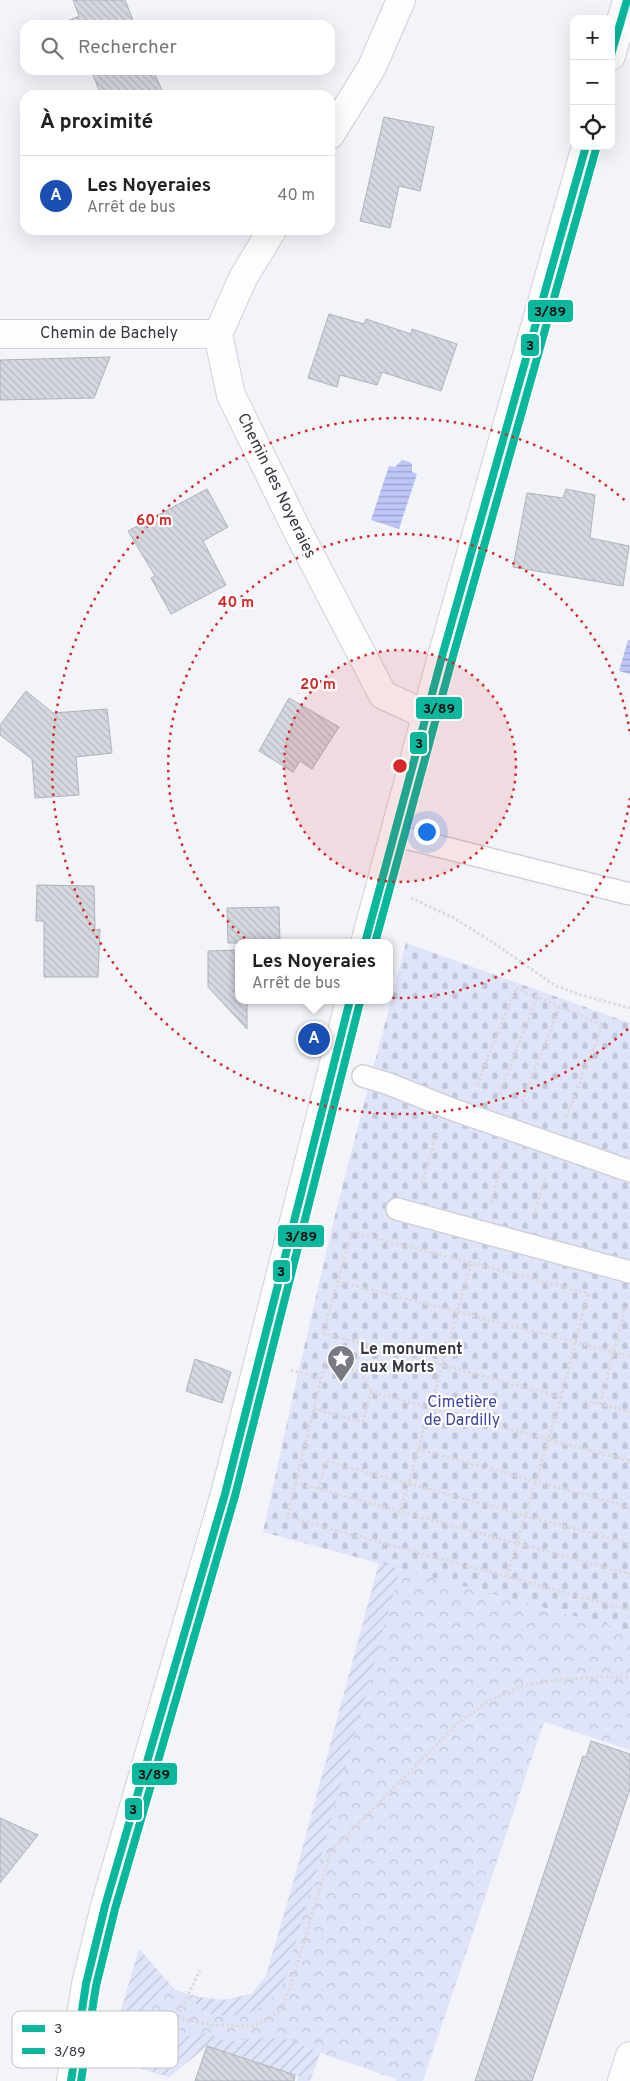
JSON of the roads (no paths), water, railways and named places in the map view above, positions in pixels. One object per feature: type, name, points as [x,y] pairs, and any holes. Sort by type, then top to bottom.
[{"type":"street","points":[[335,127],[372,67],[401,0]]},
{"type":"street","points":[[615,41],[626,0]]},
{"type":"street","points":[[366,939],[585,150]]},
{"type":"street","points":[[218,334],[243,278],[269,235]]},
{"type":"street","name":"Chemin de Bachely","points":[[0,334],[218,334]]},
{"type":"street","name":"Chemin des Noyeraies","points":[[218,334],[231,395],[298,532],[383,695],[427,714]]},
{"type":"street","points":[[82,2011],[86,1984],[106,1906],[220,1512],[349,1004]]},
{"type":"street","points":[[622,2081],[630,2056]]},
{"type":"street","points":[[71,2081],[73,2068]]},
{"type":"lane","points":[[394,835],[630,894]]},
{"type":"lane","points":[[363,1076],[630,1172]]},
{"type":"lane","points":[[405,1211],[630,1272]]},
{"type":"water","points":[[402,460],[410,462],[412,472],[417,474],[399,529],[371,520],[389,466],[395,467]]},
{"type":"water","points":[[628,640],[630,641],[630,674],[619,671]]},
{"type":"place","name":"Les Noyeraies","points":[[314,1039]]},
{"type":"place","name":"Le monument aux Morts","points":[[341,1383]]},
{"type":"park label","name":"Cimetière de Dardilly","points":[[462,1412]]}]
